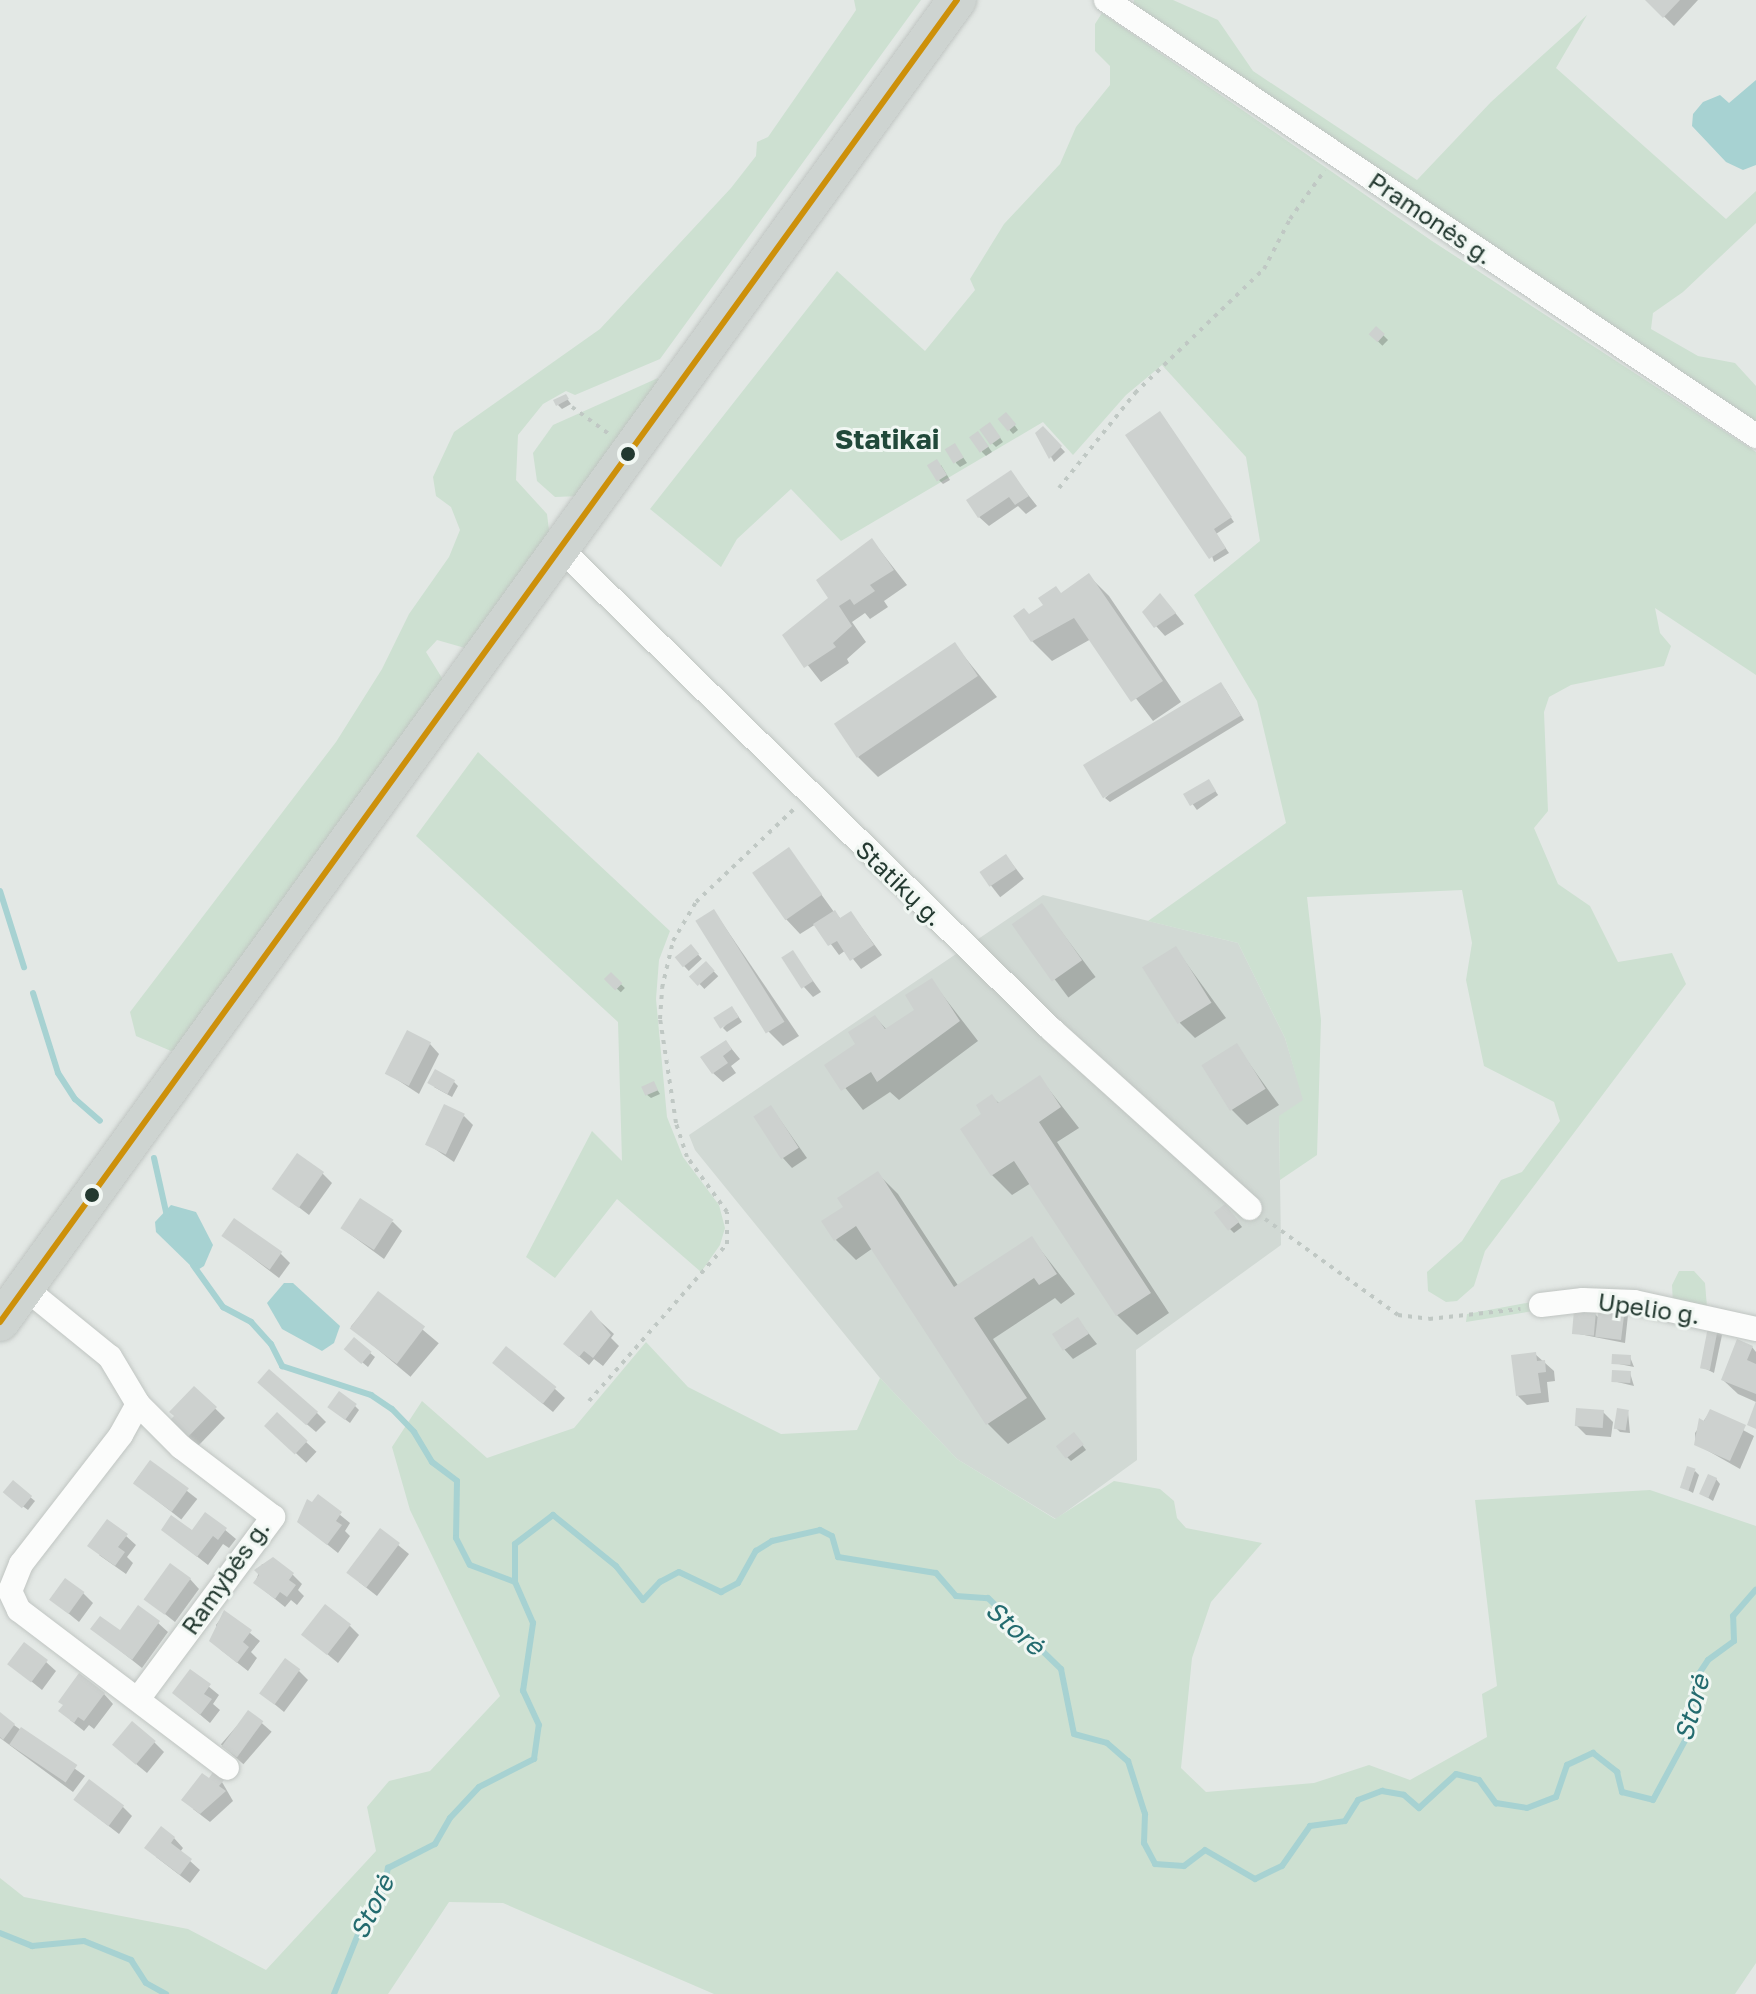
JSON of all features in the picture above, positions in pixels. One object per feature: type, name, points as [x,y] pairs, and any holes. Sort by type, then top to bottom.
[{"type":"main road","points":[[0,1322],[957,0]]},
{"type":"street","name":"Pramonės g.","points":[[1106,0],[1756,436]]},
{"type":"street","name":"Statikų g.","points":[[560,548],[1052,1030],[1250,1208]]},
{"type":"street","name":"Ramybės g.","points":[[25,1288],[110,1357],[138,1404],[181,1447],[273,1517],[138,1699]]},
{"type":"street","name":"Upelio g.","points":[[1541,1305],[1583,1300],[1634,1302],[1756,1329]]},
{"type":"street","points":[[138,1404],[21,1564],[10,1591],[19,1610],[227,1768]]},
{"type":"path","points":[[1059,488],[1135,393],[1264,269],[1290,219],[1336,154]]},
{"type":"path","points":[[572,407],[630,449]]},
{"type":"path","points":[[589,1401],[727,1244],[727,1212],[687,1157],[676,1123],[660,1019],[673,941],[696,902],[737,858],[810,795]]},
{"type":"path","points":[[1250,1208],[1398,1315],[1463,1318],[1541,1305]]},
{"type":"shaded area","points":[[1043,895],[1238,943],[1285,1038],[1304,1101],[1279,1117],[1281,1245],[1136,1350],[1137,1460],[1056,1519],[957,1459],[880,1378],[695,1150],[689,1135]]},
{"type":"green space","points":[[854,0],[921,0],[660,359],[575,395],[566,391],[543,404],[518,435],[516,480],[547,514],[550,538],[465,648],[437,640],[426,652],[442,678],[440,691],[182,1047],[171,1051],[136,1036],[130,1012],[336,742],[382,669],[409,614],[449,557],[460,530],[451,507],[436,496],[433,477],[454,432],[600,329],[731,188],[756,156],[757,142],[768,137],[856,10]]},
{"type":"green space","points":[[1134,0],[1173,0],[1218,20],[1253,71],[1417,180],[1491,102],[1587,15],[1556,68],[1726,219],[1756,191],[1756,223],[1683,292],[1653,313],[1651,329],[1698,356],[1735,363],[1756,386],[1756,426],[1133,6]]},
{"type":"green space","points":[[1102,13],[1432,241],[1756,452],[1756,675],[1655,608],[1660,633],[1671,646],[1664,666],[1571,685],[1549,697],[1544,712],[1548,811],[1534,828],[1558,884],[1590,906],[1618,962],[1672,953],[1686,984],[1485,1251],[1474,1286],[1457,1301],[1446,1302],[1428,1291],[1427,1272],[1462,1241],[1501,1180],[1522,1172],[1560,1121],[1554,1102],[1484,1066],[1466,980],[1472,943],[1462,890],[1307,897],[1321,1020],[1317,1155],[1280,1180],[1279,1116],[1303,1100],[1285,1038],[1238,943],[1148,921],[1286,823],[1257,701],[1194,595],[1260,541],[1246,457],[1162,365],[1126,395],[1073,455],[1043,422],[841,541],[791,489],[737,539],[721,567],[650,509],[837,271],[925,351],[975,290],[970,279],[1004,224],[1060,164],[1076,127],[1110,85],[1110,66],[1095,51],[1095,24]]},
{"type":"green space","points":[[658,378],[659,384],[581,496],[555,497],[537,481],[533,453],[553,425]]},
{"type":"green space","points":[[478,752],[670,931],[659,960],[656,999],[667,1117],[683,1157],[719,1205],[725,1228],[720,1245],[701,1272],[617,1199],[555,1278],[526,1257],[592,1131],[622,1161],[618,1022],[416,836]]},
{"type":"green space","points":[[1679,1271],[1694,1271],[1705,1283],[1707,1307],[1583,1303],[1466,1322],[1467,1314],[1586,1292],[1673,1304],[1672,1285]]},
{"type":"green space","points":[[646,1342],[688,1387],[781,1434],[857,1430],[880,1378],[957,1459],[1055,1519],[1114,1481],[1160,1489],[1174,1501],[1177,1518],[1186,1528],[1262,1543],[1211,1602],[1192,1658],[1181,1768],[1206,1792],[1314,1783],[1369,1765],[1410,1780],[1487,1737],[1482,1694],[1497,1686],[1475,1500],[1650,1490],[1756,1526],[1756,1963],[1735,1994],[714,1994],[503,1903],[449,1902],[388,1994],[0,1994],[0,1878],[24,1897],[188,1929],[266,1970],[376,1851],[367,1807],[389,1781],[430,1771],[500,1696],[410,1510],[392,1447],[422,1401],[487,1458],[574,1428]]},
{"type":"water","points":[[1756,80],[1756,165],[1743,170],[1726,162],[1692,126],[1693,114],[1703,102],[1720,95],[1729,103]]},
{"type":"water","points":[[171,1205],[196,1212],[213,1245],[204,1266],[196,1271],[156,1232],[155,1222]]},
{"type":"water","points":[[284,1283],[293,1283],[340,1326],[334,1343],[322,1351],[282,1329],[267,1303]]},
{"type":"building","points":[[1645,0],[1680,0],[1663,18]]},
{"type":"building","points":[[1376,326],[1385,334],[1378,342],[1369,334]]},
{"type":"building","points":[[566,394],[569,399],[556,406],[553,400]]},
{"type":"building","points":[[1160,411],[1232,517],[1214,529],[1226,548],[1209,559],[1125,435]]},
{"type":"building","points":[[1006,412],[1016,424],[1008,431],[998,419]]},
{"type":"building","points":[[990,422],[1001,438],[990,445],[979,429]]},
{"type":"building","points":[[1043,426],[1062,446],[1049,459],[1035,433]]},
{"type":"building","points":[[978,431],[989,447],[980,453],[969,437]]},
{"type":"building","points":[[955,443],[964,458],[953,464],[945,449]]},
{"type":"building","points":[[937,459],[947,475],[937,481],[927,465]]},
{"type":"building","points":[[1011,470],[1029,496],[1015,505],[1009,497],[978,518],[966,500]]},
{"type":"building","points":[[872,538],[894,570],[870,585],[875,591],[854,605],[850,599],[839,606],[852,626],[833,643],[836,647],[804,668],[782,635],[828,598],[816,580]]},
{"type":"building","points":[[1089,573],[1163,681],[1131,702],[1074,618],[1031,642],[1013,616],[1024,608],[1029,614],[1043,605],[1038,598],[1056,586],[1061,593]]},
{"type":"building","points":[[1160,593],[1176,613],[1154,628],[1142,612]]},
{"type":"building","points":[[955,642],[978,676],[857,758],[834,724]]},
{"type":"building","points":[[1221,682],[1241,715],[1103,798],[1083,765]]},
{"type":"building","points":[[1209,779],[1216,791],[1190,806],[1183,794]]},
{"type":"building","points":[[789,847],[822,895],[785,920],[752,873]]},
{"type":"building","points":[[1006,854],[1016,869],[990,887],[979,872]]},
{"type":"building","points":[[1042,903],[1082,960],[1052,982],[1012,924]]},
{"type":"building","points":[[714,909],[784,1022],[766,1033],[695,921]]},
{"type":"building","points":[[835,910],[840,918],[851,911],[874,945],[850,961],[837,941],[828,946],[813,924]]},
{"type":"building","points":[[691,944],[699,954],[683,967],[675,957]]},
{"type":"building","points":[[1176,946],[1212,1003],[1178,1024],[1142,967]]},
{"type":"building","points":[[793,950],[813,981],[801,989],[781,958]]},
{"type":"building","points":[[706,961],[715,971],[698,986],[689,976]]},
{"type":"building","points":[[611,972],[622,983],[615,990],[604,979]]},
{"type":"building","points":[[932,978],[960,1021],[877,1082],[871,1072],[841,1091],[824,1065],[855,1044],[848,1032],[875,1015],[885,1029],[914,1010],[905,995]]},
{"type":"building","points":[[732,1006],[739,1017],[720,1029],[713,1018]]},
{"type":"building","points":[[407,1030],[431,1042],[409,1086],[385,1074]]},
{"type":"building","points":[[726,1040],[732,1049],[723,1056],[728,1063],[712,1074],[700,1057]]},
{"type":"building","points":[[1237,1043],[1266,1089],[1230,1111],[1201,1065]]},
{"type":"building","points":[[435,1069],[455,1080],[447,1094],[427,1083]]},
{"type":"building","points":[[1040,1075],[1061,1107],[1039,1122],[1151,1293],[1116,1316],[1014,1161],[991,1176],[960,1129],[981,1114],[976,1105],[992,1094],[998,1103]]},
{"type":"building","points":[[654,1081],[658,1090],[645,1096],[641,1087]]},
{"type":"building","points":[[444,1104],[465,1114],[446,1155],[425,1145]]},
{"type":"building","points":[[771,1105],[799,1148],[781,1159],[753,1116]]},
{"type":"building","points":[[297,1153],[324,1172],[299,1208],[272,1189]]},
{"type":"building","points":[[878,1171],[954,1287],[1032,1236],[1057,1274],[1039,1285],[1034,1278],[974,1318],[1027,1398],[986,1425],[856,1226],[834,1241],[821,1221],[843,1207],[837,1198]]},
{"type":"building","points":[[360,1198],[394,1220],[374,1250],[340,1228]]},
{"type":"building","points":[[1225,1204],[1239,1222],[1228,1231],[1214,1213]]},
{"type":"building","points":[[234,1218],[282,1252],[270,1270],[221,1236]]},
{"type":"building","points":[[378,1291],[425,1327],[397,1364],[350,1329]]},
{"type":"building","points":[[1599,1306],[1625,1309],[1621,1340],[1595,1337]]},
{"type":"building","points":[[591,1310],[611,1335],[593,1358],[584,1351],[579,1357],[563,1344]]},
{"type":"building","points":[[1574,1310],[1596,1312],[1594,1336],[1572,1334]]},
{"type":"building","points":[[1078,1317],[1089,1334],[1063,1351],[1052,1334]]},
{"type":"building","points":[[1708,1327],[1718,1329],[1710,1370],[1700,1368]]},
{"type":"building","points":[[354,1337],[372,1352],[361,1364],[344,1349]]},
{"type":"building","points":[[1737,1339],[1753,1346],[1747,1360],[1756,1364],[1756,1394],[1721,1380]]},
{"type":"building","points":[[506,1346],[557,1387],[543,1404],[492,1363]]},
{"type":"building","points":[[1536,1352],[1537,1361],[1545,1360],[1546,1372],[1538,1373],[1541,1393],[1516,1396],[1511,1355]]},
{"type":"building","points":[[1612,1354],[1631,1355],[1630,1365],[1611,1364]]},
{"type":"building","points":[[269,1369],[318,1412],[306,1425],[257,1383]]},
{"type":"building","points":[[1612,1370],[1631,1371],[1630,1383],[1611,1382]]},
{"type":"building","points":[[194,1386],[217,1407],[187,1438],[169,1421],[174,1416],[169,1412]]},
{"type":"building","points":[[339,1391],[357,1404],[345,1420],[327,1407]]},
{"type":"building","points":[[1756,1401],[1756,1429],[1747,1425]]},
{"type":"building","points":[[1576,1408],[1604,1410],[1603,1428],[1575,1426]]},
{"type":"building","points":[[1617,1408],[1629,1410],[1626,1431],[1614,1429]]},
{"type":"building","points":[[1710,1409],[1746,1425],[1730,1461],[1694,1445],[1699,1418],[1704,1421]]},
{"type":"building","points":[[277,1412],[308,1441],[295,1455],[264,1426]]},
{"type":"building","points":[[1074,1432],[1084,1445],[1066,1459],[1056,1446]]},
{"type":"building","points":[[150,1460],[189,1488],[172,1512],[133,1483]]},
{"type":"building","points":[[1687,1466],[1696,1469],[1688,1491],[1680,1488]]},
{"type":"building","points":[[1708,1474],[1717,1478],[1708,1498],[1699,1494]]},
{"type":"building","points":[[13,1480],[32,1496],[22,1508],[3,1492]]},
{"type":"building","points":[[318,1494],[342,1512],[336,1521],[342,1525],[327,1545],[297,1522],[307,1499],[312,1502]]},
{"type":"building","points":[[205,1512],[227,1528],[218,1540],[213,1536],[197,1557],[161,1530],[171,1515],[192,1530]]},
{"type":"building","points":[[107,1519],[128,1534],[118,1547],[125,1552],[115,1566],[87,1546]]},
{"type":"building","points":[[380,1528],[400,1543],[366,1588],[346,1573]]},
{"type":"building","points":[[273,1557],[294,1573],[289,1580],[296,1585],[287,1597],[280,1592],[275,1599],[253,1583],[259,1575],[254,1570]]},
{"type":"building","points":[[170,1563],[191,1578],[165,1615],[144,1599]]},
{"type":"building","points":[[65,1578],[84,1592],[69,1614],[49,1600]]},
{"type":"building","points":[[325,1604],[351,1624],[327,1655],[301,1635]]},
{"type":"building","points":[[138,1605],[160,1621],[132,1660],[90,1629],[100,1616],[120,1630]]},
{"type":"building","points":[[224,1610],[252,1630],[243,1642],[249,1647],[237,1663],[209,1641]]},
{"type":"building","points":[[24,1642],[48,1660],[31,1682],[7,1664]]},
{"type":"building","points":[[285,1658],[300,1669],[275,1705],[259,1694]]},
{"type":"building","points":[[190,1669],[211,1684],[204,1694],[212,1699],[200,1715],[172,1693]]},
{"type":"building","points":[[79,1673],[105,1693],[84,1721],[78,1717],[74,1723],[58,1711],[63,1705],[58,1702]]},
{"type":"building","points":[[248,1710],[263,1721],[237,1758],[222,1746]]},
{"type":"building","points":[[0,1712],[15,1724],[3,1740],[0,1737]]},
{"type":"building","points":[[132,1721],[156,1741],[136,1765],[112,1745]]},
{"type":"building","points":[[21,1727],[77,1765],[66,1782],[9,1744]]},
{"type":"building","points":[[213,1772],[224,1780],[219,1786],[226,1791],[200,1814],[181,1800],[202,1773],[209,1778]]},
{"type":"building","points":[[89,1779],[124,1805],[108,1826],[73,1800]]},
{"type":"building","points":[[161,1826],[175,1837],[171,1843],[192,1859],[180,1875],[144,1848]]},
{"type":"waterway","points":[[0,891],[24,967]]},
{"type":"waterway","points":[[33,993],[58,1073],[75,1099],[100,1121]]},
{"type":"waterway","points":[[154,1158],[167,1216]]},
{"type":"waterway","points":[[193,1265],[223,1307],[251,1322],[271,1344],[282,1366],[371,1395],[392,1409],[414,1432],[432,1462],[457,1481],[456,1538],[470,1565],[515,1582]]},
{"type":"waterway","name":"Storė","points":[[334,1994],[363,1922],[383,1891],[388,1868],[435,1844],[450,1818],[479,1787],[534,1759],[539,1725],[523,1691],[533,1623],[515,1582],[515,1544],[553,1515],[616,1566],[643,1600],[660,1582],[679,1572],[721,1592],[738,1583],[756,1551],[772,1541],[820,1530],[832,1536],[838,1557],[936,1573],[956,1596],[988,1598],[1061,1669],[1074,1734],[1107,1743],[1128,1761],[1145,1814],[1144,1843],[1155,1864],[1184,1866],[1205,1850],[1255,1879],[1282,1866],[1310,1826],[1345,1821],[1358,1800],[1382,1791],[1404,1795],[1419,1808],[1456,1774],[1479,1780],[1496,1803],[1527,1808],[1556,1797],[1567,1765],[1593,1753],[1617,1772],[1622,1792],[1653,1800],[1688,1735],[1694,1681],[1708,1660],[1734,1641],[1733,1616],[1756,1590]]},
{"type":"waterway","name":"Storė","points":[[0,1933],[32,1946],[84,1941],[131,1960],[146,1983],[166,1994]]},
{"type":"transit line","points":[[0,1322],[957,0]]},
{"type":"district","name":"Statikai","points":[[887,439]]}]
